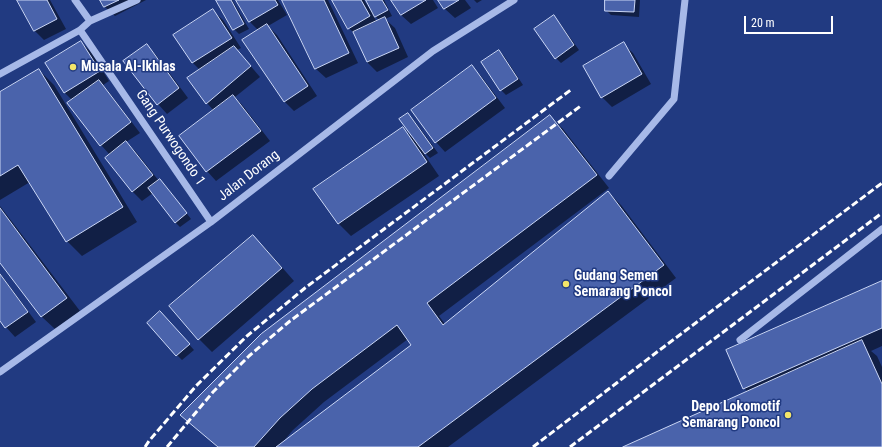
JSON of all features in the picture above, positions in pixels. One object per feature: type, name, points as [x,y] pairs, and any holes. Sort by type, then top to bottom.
[{"type":"street","points":[[75,0],[90,21]]},
{"type":"street","points":[[0,74],[80,30],[90,21],[137,0]]},
{"type":"street","name":"Jalan Dorang","points":[[0,372],[211,222],[434,51],[514,0]]},
{"type":"street","points":[[609,176],[674,99],[685,0]]},
{"type":"street","name":"Gang Purwogondo 1","points":[[80,30],[211,222]]},
{"type":"street","points":[[740,340],[882,229]]},
{"type":"building","points":[[17,0],[47,0],[57,19],[34,31]]},
{"type":"building","points":[[100,0],[119,0],[104,7]]},
{"type":"building","points":[[216,0],[231,0],[244,24],[233,30]]},
{"type":"building","points":[[236,0],[275,0],[278,5],[249,22]]},
{"type":"building","points":[[282,0],[324,0],[349,53],[315,69]]},
{"type":"building","points":[[332,0],[361,0],[370,16],[348,29]]},
{"type":"building","points":[[366,0],[382,0],[388,10],[375,17]]},
{"type":"building","points":[[391,0],[426,0],[401,15]]},
{"type":"building","points":[[438,0],[459,0],[444,9]]},
{"type":"building","points":[[605,0],[635,0],[634,12],[605,11]]},
{"type":"building","points":[[213,9],[232,38],[192,63],[173,35]]},
{"type":"building","points":[[554,15],[574,45],[555,59],[534,29]]},
{"type":"building","points":[[385,17],[399,48],[367,62],[353,32]]},
{"type":"building","points":[[267,24],[308,86],[284,102],[242,40]]},
{"type":"building","name":"Musala Al-Ikhlas","points":[[81,41],[100,71],[64,93],[45,63]]},
{"type":"building","points":[[624,42],[642,74],[601,98],[583,66]]},
{"type":"building","points":[[147,44],[179,88],[157,105],[123,61]]},
{"type":"building","points":[[234,46],[251,66],[206,104],[187,78]]},
{"type":"building","points":[[499,50],[518,79],[500,91],[481,62]]},
{"type":"building","points":[[472,65],[496,98],[435,143],[411,110]]},
{"type":"building","points":[[39,69],[123,207],[66,242],[18,165],[0,176],[0,92]]},
{"type":"building","points":[[99,80],[131,122],[100,146],[67,103]]},
{"type":"building","points":[[233,95],[261,131],[206,172],[179,136]]},
{"type":"building","points":[[408,113],[433,148],[425,154],[399,119]]},
{"type":"building","name":"Gudang Semen Semarang Poncol","points":[[550,115],[597,175],[427,303],[443,325],[608,191],[664,265],[418,447],[276,447],[411,345],[397,325],[312,389],[280,418],[254,447],[218,447],[180,415],[261,334]]},
{"type":"building","points":[[403,127],[427,162],[338,224],[313,189]]},
{"type":"building","points":[[126,141],[153,175],[132,192],[105,158]]},
{"type":"building","points":[[160,179],[187,213],[175,223],[148,188]]},
{"type":"building","points":[[0,208],[67,298],[41,317],[0,263]]},
{"type":"building","points":[[253,235],[282,268],[198,340],[169,306]]},
{"type":"building","points":[[0,274],[28,312],[5,328],[0,321]]},
{"type":"building","points":[[882,281],[882,328],[743,389],[726,350]]},
{"type":"building","points":[[160,311],[190,344],[176,356],[147,323]]},
{"type":"building","name":"Depo Lokomotif Semarang Poncol","points":[[862,340],[882,384],[882,447],[623,447]]},
{"type":"railway","points":[[145,447],[196,386],[247,336],[305,288],[572,89]]},
{"type":"railway","points":[[167,447],[213,392],[249,356],[290,321],[582,105]]},
{"type":"railway","points":[[533,447],[882,183]]},
{"type":"railway","points":[[570,447],[882,213]]},
{"type":"place","name":"Musala Al-Ikhlas","points":[[73,67]]},
{"type":"place","name":"Gudang Semen Semarang Poncol","points":[[566,284]]},
{"type":"place","name":"Depo Lokomotif Semarang Poncol","points":[[788,415]]}]
